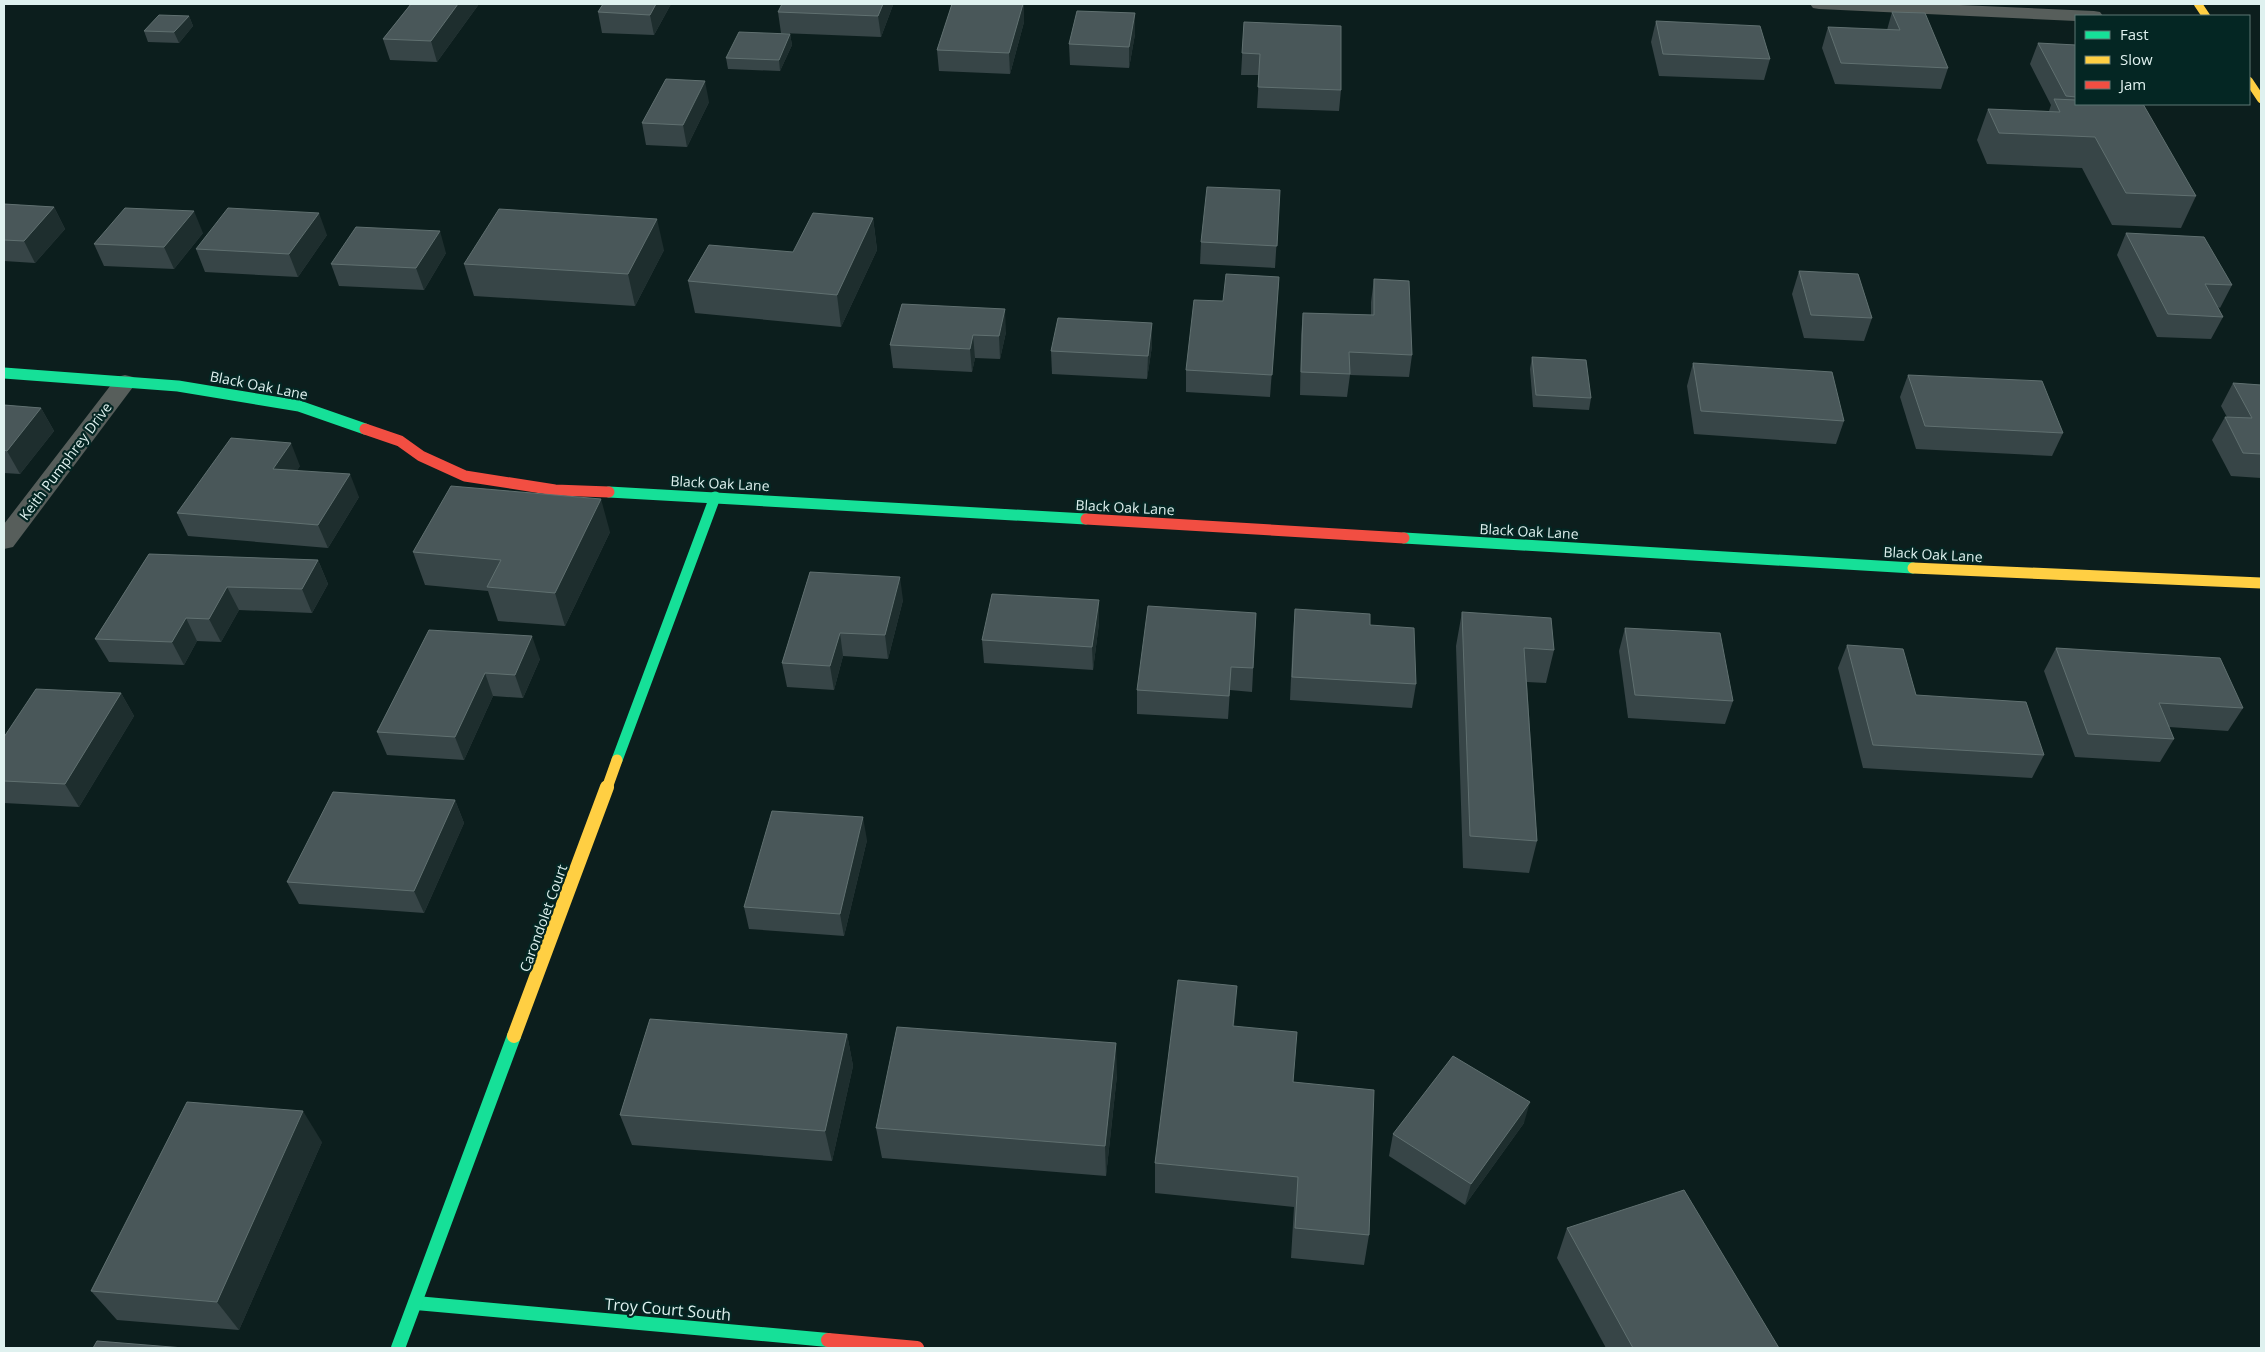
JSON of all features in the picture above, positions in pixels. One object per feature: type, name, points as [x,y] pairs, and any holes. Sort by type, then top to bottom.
[{"type":"street","points":[[1819,4],[2075,15]]},
{"type":"street","points":[[2198,4],[2205,15]]},
{"type":"street","points":[[2250,82],[2261,99]]},
{"type":"street","name":"Black Oak Lane","points":[[4,373],[178,386],[299,406],[400,441],[420,456],[465,476],[556,490],[715,497],[1829,564],[2261,584]]},
{"type":"street","name":"Keith Pumphrey Drive","points":[[4,541],[125,382]]},
{"type":"street","name":"Carondolet Court","points":[[398,1348],[715,497]]},
{"type":"street","name":"Troy Court South","points":[[416,1303],[917,1348]]},
{"type":"building","points":[[411,4],[458,4],[431,41],[383,39]]},
{"type":"building","points":[[603,4],[656,4],[650,15],[598,12]]},
{"type":"building","points":[[782,4],[883,4],[878,16],[778,12]]},
{"type":"building","points":[[952,4],[1023,4],[1009,53],[937,50]]},
{"type":"building","points":[[1077,11],[1135,13],[1129,47],[1069,44]]},
{"type":"building","points":[[1892,12],[1925,13],[1948,68],[1841,63],[1828,27],[1900,30]]},
{"type":"building","points":[[159,15],[189,16],[174,32],[144,31]]},
{"type":"building","points":[[1656,21],[1760,26],[1770,59],[1663,54]]},
{"type":"building","points":[[1244,22],[1341,26],[1341,90],[1258,87],[1260,54],[1242,53]]},
{"type":"building","points":[[739,32],[790,34],[779,60],[726,58]]},
{"type":"building","points":[[2038,43],[2075,45],[2075,97],[2066,96]]},
{"type":"building","points":[[666,79],[705,81],[683,125],[642,123]]},
{"type":"building","points":[[2054,99],[2075,100],[2075,105],[2144,105],[2196,196],[2126,193],[2095,137],[1999,133],[1988,109],[2060,112]]},
{"type":"building","points":[[1207,187],[1280,190],[1277,246],[1201,242]]},
{"type":"building","points":[[4,204],[54,207],[24,241],[4,240]]},
{"type":"building","points":[[125,208],[194,211],[164,247],[94,244]]},
{"type":"building","points":[[228,208],[319,213],[289,254],[196,249]]},
{"type":"building","points":[[499,209],[657,219],[628,274],[464,264]]},
{"type":"building","points":[[813,213],[873,218],[837,295],[688,281],[709,245],[793,252]]},
{"type":"building","points":[[356,227],[440,231],[416,268],[331,264]]},
{"type":"building","points":[[2126,233],[2204,237],[2232,285],[2205,284],[2223,317],[2168,314]]},
{"type":"building","points":[[1799,271],[1858,274],[1872,318],[1811,315]]},
{"type":"building","points":[[1226,274],[1279,277],[1272,375],[1186,370],[1194,300],[1223,301]]},
{"type":"building","points":[[1374,279],[1409,281],[1412,355],[1349,352],[1350,374],[1301,372],[1303,313],[1374,315]]},
{"type":"building","points":[[902,304],[1005,309],[999,336],[973,335],[970,349],[890,345]]},
{"type":"building","points":[[1058,318],[1152,323],[1148,356],[1051,351]]},
{"type":"building","points":[[1532,357],[1586,360],[1591,398],[1536,395]]},
{"type":"building","points":[[1693,363],[1832,372],[1844,421],[1701,411]]},
{"type":"building","points":[[1908,375],[2042,381],[2063,433],[1925,426]]},
{"type":"building","points":[[2233,383],[2261,385],[2261,454],[2243,453],[2225,417],[2252,418]]},
{"type":"building","points":[[4,405],[41,408],[7,451],[4,450]]},
{"type":"building","points":[[231,438],[291,443],[273,469],[350,474],[318,525],[177,513]]},
{"type":"building","points":[[451,486],[601,499],[555,593],[487,587],[501,560],[413,552]]},
{"type":"building","points":[[149,554],[318,560],[302,589],[227,587],[209,619],[186,618],[172,642],[95,639]]},
{"type":"building","points":[[810,572],[900,577],[885,635],[840,633],[830,666],[782,663]]},
{"type":"building","points":[[992,594],[1099,600],[1092,647],[982,640]]},
{"type":"building","points":[[1148,606],[1256,613],[1253,668],[1231,667],[1229,696],[1137,690]]},
{"type":"building","points":[[1295,609],[1370,614],[1370,625],[1414,628],[1416,684],[1292,677]]},
{"type":"building","points":[[1462,612],[1551,618],[1554,650],[1524,648],[1537,841],[1470,836]]},
{"type":"building","points":[[1625,628],[1720,633],[1733,701],[1635,695]]},
{"type":"building","points":[[429,630],[532,636],[515,675],[485,673],[455,737],[377,732]]},
{"type":"building","points":[[1847,645],[1903,649],[1916,695],[2026,702],[2044,755],[1873,745]]},
{"type":"building","points":[[2056,648],[2220,658],[2243,708],[2159,703],[2174,739],[2088,734]]},
{"type":"building","points":[[36,689],[121,693],[65,784],[4,781],[4,737]]},
{"type":"building","points":[[333,792],[455,800],[414,891],[287,882]]},
{"type":"building","points":[[772,811],[863,817],[840,914],[744,907]]},
{"type":"building","points":[[1178,980],[1237,986],[1233,1026],[1297,1032],[1293,1082],[1374,1090],[1369,1235],[1295,1228],[1298,1177],[1155,1163]]},
{"type":"building","points":[[650,1019],[847,1034],[825,1131],[620,1115]]},
{"type":"building","points":[[897,1027],[1116,1043],[1105,1146],[876,1128]]},
{"type":"building","points":[[1453,1056],[1530,1102],[1471,1184],[1393,1134]]},
{"type":"building","points":[[187,1102],[303,1111],[217,1302],[91,1291]]},
{"type":"building","points":[[1684,1190],[1779,1348],[1633,1348],[1567,1228]]},
{"type":"building","points":[[97,1341],[184,1348],[93,1348]]},
{"type":"traffic: fast","points":[[4,373],[178,386],[299,406],[365,429]]},
{"type":"traffic: fast","points":[[609,492],[1086,519]]},
{"type":"traffic: fast","points":[[617,760],[715,497]]},
{"type":"traffic: fast","points":[[1404,538],[1913,568]]},
{"type":"traffic: fast","points":[[398,1348],[514,1036]]},
{"type":"traffic: fast","points":[[416,1303],[828,1340]]},
{"type":"traffic: slow","points":[[2198,4],[2205,15]]},
{"type":"traffic: slow","points":[[2250,82],[2261,99]]},
{"type":"traffic: slow","points":[[1913,568],[2261,583]]},
{"type":"traffic: slow","points":[[514,1036],[617,760]]},
{"type":"traffic: jam","points":[[365,429],[400,441],[421,456],[465,476],[555,490],[609,492]]},
{"type":"traffic: jam","points":[[1086,519],[1404,538]]},
{"type":"traffic: jam","points":[[828,1340],[917,1348]]}]
